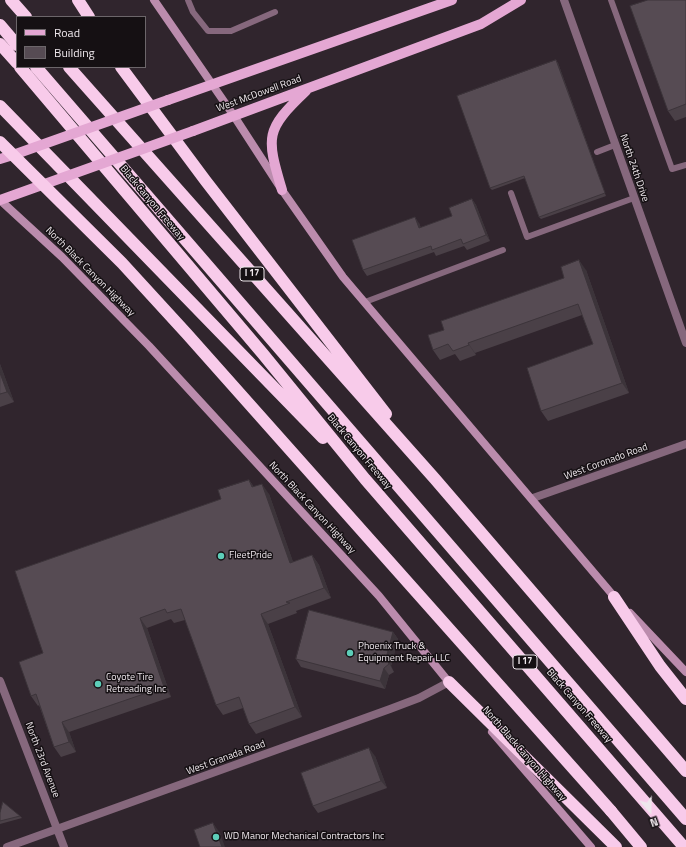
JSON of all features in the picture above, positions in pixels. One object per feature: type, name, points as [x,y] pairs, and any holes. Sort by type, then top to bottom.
[{"type":"highway","points":[[11,0],[25,16]]},
{"type":"highway","points":[[78,0],[88,16]]},
{"type":"highway","points":[[0,25],[16,44]]},
{"type":"highway","points":[[0,44],[16,62]]},
{"type":"highway","name":"Black Canyon Freeway","points":[[21,68],[258,348],[365,479],[684,847]]},
{"type":"highway","points":[[37,68],[686,819]]},
{"type":"highway","name":"I 17","points":[[70,68],[435,479],[686,771]]},
{"type":"highway","points":[[122,68],[205,180],[352,368],[435,479]]},
{"type":"highway","points":[[0,106],[293,408],[365,479]]},
{"type":"highway","points":[[0,142],[122,263],[177,323],[611,811],[641,847]]},
{"type":"highway","points":[[614,597],[660,666],[686,698]]},
{"type":"highway","points":[[449,682],[616,847]]},
{"type":"main road","points":[[154,0],[234,116],[282,190],[344,277],[614,597],[686,672]]},
{"type":"main road","points":[[0,159],[452,0]]},
{"type":"main road","name":"West McDowell Road","points":[[0,200],[234,116],[481,24],[521,0]]},
{"type":"main road","points":[[282,190],[273,161],[271,134],[280,116],[309,88]]},
{"type":"main road","name":"North Black Canyon Highway","points":[[0,200],[62,257],[149,346],[378,596],[449,682],[591,847]]},
{"type":"street","name":"North 24th Drive","points":[[564,0],[686,343]]},
{"type":"street","name":"West Coronado Road","points":[[532,498],[686,444]]},
{"type":"street","name":"North 23rd Avenue","points":[[0,681],[64,847]]},
{"type":"street","name":"West Granada Road","points":[[7,847],[390,709],[419,698],[449,682]]},
{"type":"lane","points":[[188,0],[193,12],[208,31],[231,31],[275,12]]},
{"type":"lane","points":[[612,0],[672,169],[686,165]]},
{"type":"lane","points":[[598,152],[615,145]]},
{"type":"lane","points":[[511,193],[527,238],[634,198]]},
{"type":"lane","points":[[365,302],[503,250]]},
{"type":"building","points":[[648,0],[686,0],[686,104],[668,111],[630,6]]},
{"type":"building","points":[[556,60],[605,193],[539,217],[524,176],[490,188],[457,96]]},
{"type":"building","points":[[472,199],[486,235],[463,244],[461,239],[432,250],[431,246],[363,270],[352,240],[415,217],[419,228],[452,216],[449,208]]},
{"type":"building","points":[[579,260],[622,383],[541,411],[527,368],[593,344],[578,304],[468,343],[469,345],[453,351],[448,344],[433,350],[428,335],[444,330],[441,321],[564,278],[561,267]]},
{"type":"building","points":[[0,373],[7,392],[0,394]]},
{"type":"building","points":[[249,480],[252,487],[262,484],[290,563],[312,555],[324,588],[286,602],[290,603],[261,614],[295,707],[249,724],[239,697],[216,705],[181,609],[167,613],[165,609],[140,618],[164,687],[62,722],[69,742],[54,747],[36,694],[31,696],[19,662],[43,653],[15,571],[221,499],[218,490]]},
{"type":"building","name":"Phoenix Truck & Equipment Repair LLC","points":[[309,610],[393,632],[386,658],[389,664],[384,668],[380,681],[296,659]]},
{"type":"building","points":[[369,748],[381,781],[313,806],[301,773]]},
{"type":"building","points":[[3,802],[20,816],[0,821],[0,813]]},
{"type":"building","points":[[213,823],[222,847],[200,847],[194,830]]},
{"type":"place","name":"FleetPride","points":[[221,556]]},
{"type":"place","name":"Phoenix Truck & Equipment Repair LLC","points":[[350,653]]},
{"type":"place","name":"Coyote Tire Retreading Inc","points":[[98,684]]},
{"type":"place","name":"WD Manor Mechanical Contractors Inc","points":[[216,837]]}]
